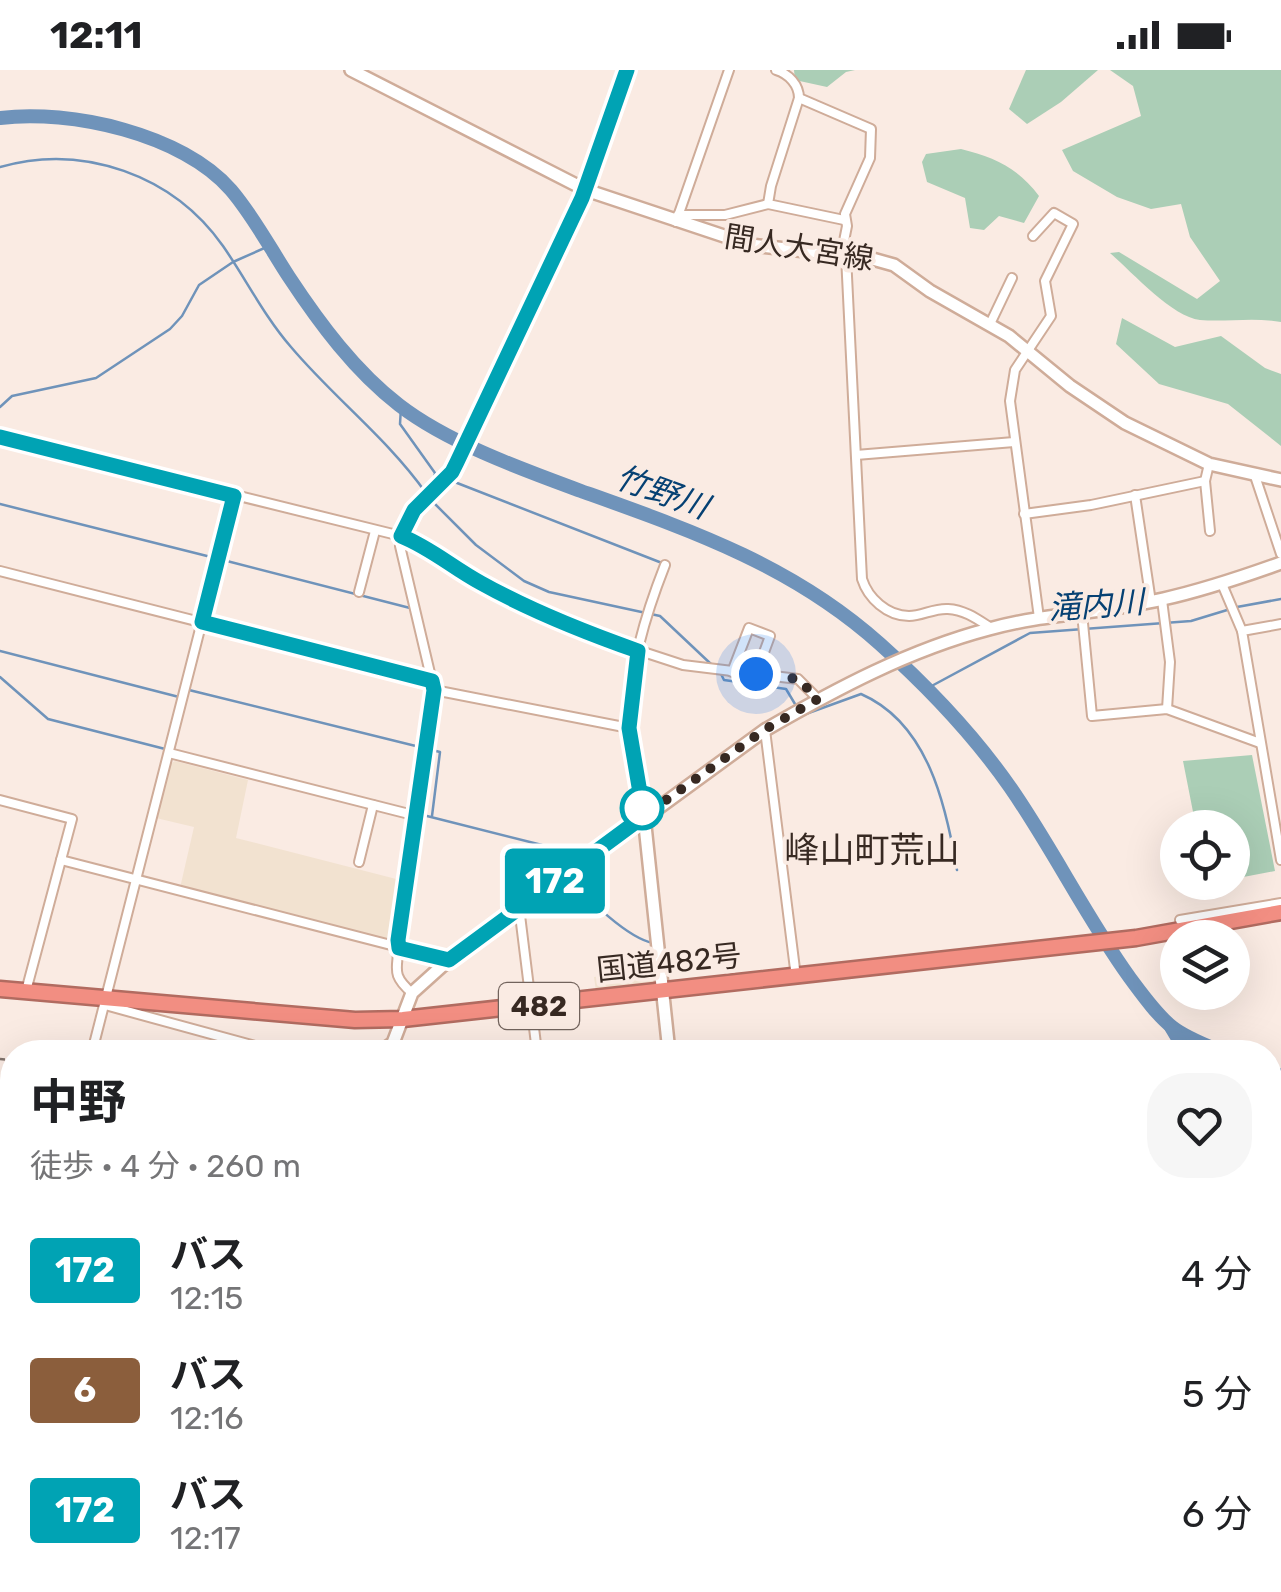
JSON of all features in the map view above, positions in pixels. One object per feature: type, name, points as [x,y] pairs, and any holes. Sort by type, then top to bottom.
[{"type":"highway","name":"国道482号","points":[[0,989],[355,1020],[404,1019],[1136,938],[1281,912]]},
{"type":"street","name":"間人大宮線","points":[[351,70],[586,190],[751,245],[894,265],[1028,349],[1070,386],[1126,423],[1209,464],[1281,480]]},
{"type":"street","points":[[412,992],[397,980],[399,948],[433,685],[400,546],[401,536],[414,510],[457,462],[586,190],[627,70]]},
{"type":"street","points":[[730,70],[677,219],[726,215],[768,204],[844,220]]},
{"type":"street","points":[[768,204],[799,98],[789,76],[776,70]]},
{"type":"street","points":[[799,98],[871,129],[870,158],[844,220],[847,226],[843,256],[862,580],[867,594],[898,615],[915,616],[944,608],[972,615],[991,628]]},
{"type":"street","points":[[1033,236],[1054,213],[1073,224],[1045,281],[1051,316],[1015,370],[1010,401],[1039,618]]},
{"type":"street","points":[[990,324],[1012,278]]},
{"type":"street","points":[[0,437],[401,536],[426,546],[480,583],[570,628],[683,665],[798,679],[818,699]]},
{"type":"street","points":[[856,455],[1014,442]]},
{"type":"street","points":[[1209,464],[1205,480],[1210,531]]},
{"type":"street","points":[[1255,476],[1281,554]]},
{"type":"street","points":[[1024,514],[1092,505],[1205,480]]},
{"type":"street","points":[[1135,495],[1170,662],[1168,709]]},
{"type":"street","points":[[95,1040],[234,496]]},
{"type":"street","points":[[360,592],[376,531]]},
{"type":"street","points":[[397,1040],[412,992],[449,960],[764,730],[818,699],[863,676],[991,628],[1156,601],[1281,563]]},
{"type":"street","points":[[665,565],[647,609],[629,728],[644,816],[668,1040]]},
{"type":"street","points":[[0,571],[433,685],[629,728]]},
{"type":"street","points":[[1222,584],[1242,630],[1281,860]]},
{"type":"street","points":[[1082,613],[1092,716],[1168,709],[1260,742]]},
{"type":"street","points":[[1242,630],[1281,624]]},
{"type":"street","points":[[732,672],[749,628],[770,636],[756,674]]},
{"type":"street","points":[[764,730],[796,977]]},
{"type":"street","points":[[169,753],[417,816]]},
{"type":"street","points":[[0,800],[72,819],[26,991]]},
{"type":"street","points":[[358,862],[374,805]]},
{"type":"street","points":[[61,860],[449,960]]},
{"type":"street","points":[[1180,920],[1281,904]]},
{"type":"street","points":[[520,907],[536,1040]]},
{"type":"street","points":[[106,1001],[238,1040]]},
{"type":"shaded area","points":[[175,761],[248,780],[236,838],[404,881],[395,943],[180,888],[194,827],[156,818],[170,764]]},
{"type":"shaded area","points":[[654,950],[658,984],[596,991],[594,977],[612,975],[612,967],[625,965],[624,953]]},
{"type":"green space","points":[[794,70],[855,70],[827,87],[795,80]]},
{"type":"green space","points":[[1026,70],[1098,70],[1061,102],[1027,124],[1009,109]]},
{"type":"green space","points":[[1110,70],[1281,70],[1281,322],[1189,317],[1165,302],[1110,253],[1119,252],[1197,299],[1220,281],[1190,237],[1181,204],[1151,209],[1117,197],[1073,171],[1062,150],[1141,116],[1133,86]]},
{"type":"green space","points":[[961,149],[1004,165],[1031,186],[1039,196],[1024,223],[999,216],[984,230],[970,228],[965,198],[927,182],[922,162],[926,154]]},
{"type":"green space","points":[[1122,318],[1175,347],[1221,336],[1265,368],[1281,374],[1281,446],[1228,404],[1159,384],[1116,344]]},
{"type":"green space","points":[[1252,755],[1275,871],[1250,876],[1250,810],[1193,810],[1183,761]]},
{"type":"waterway","name":"竹野川","points":[[0,118],[28,116],[91,122],[155,140],[185,154],[231,190],[313,312],[353,362],[383,392],[419,419],[511,465],[738,552],[846,616],[915,677],[981,748],[1026,811],[1130,978],[1166,1022],[1194,1040]]},
{"type":"waterway","points":[[0,167],[63,159],[94,163],[152,183],[179,200],[223,246],[291,347],[426,493]]},
{"type":"waterway","points":[[0,407],[12,396],[96,378],[170,329],[199,285],[233,262],[269,246]]},
{"type":"waterway","points":[[401,407],[400,424],[435,473],[432,487]]},
{"type":"waterway","points":[[431,500],[452,481],[662,563]]},
{"type":"waterway","points":[[430,499],[476,545],[524,581],[549,592],[660,616],[712,665]]},
{"type":"waterway","points":[[0,504],[215,558]]},
{"type":"waterway","points":[[223,560],[410,608]]},
{"type":"waterway","name":"滝内川","points":[[926,689],[1030,633],[1191,621],[1281,599]]},
{"type":"waterway","points":[[0,651],[179,697]]},
{"type":"waterway","points":[[721,674],[724,680],[786,689],[798,709]]},
{"type":"waterway","points":[[0,677],[48,719],[169,750]]},
{"type":"waterway","points":[[185,692],[440,752],[432,816]]},
{"type":"waterway","points":[[803,715],[861,694],[884,707],[903,725],[930,768],[947,819],[957,870]]},
{"type":"waterway","points":[[419,814],[542,845],[565,872]]},
{"type":"waterway","points":[[569,878],[620,926],[653,943]]},
{"type":"waterway","points":[[1171,1027],[1179,1040]]},
{"type":"bus line","name":"172","points":[[0,437],[234,496],[202,622],[432,681],[434,690],[398,940],[399,948],[449,960],[644,816],[629,728],[638,651],[570,628],[480,583],[426,546],[401,536],[414,510],[457,462],[582,198],[627,70]]},
{"type":"district","name":"峰山町荒山","points":[[872,850]]},
{"type":"route","points":[[642,808],[644,816],[764,730],[818,699],[798,679],[756,674]]}]
